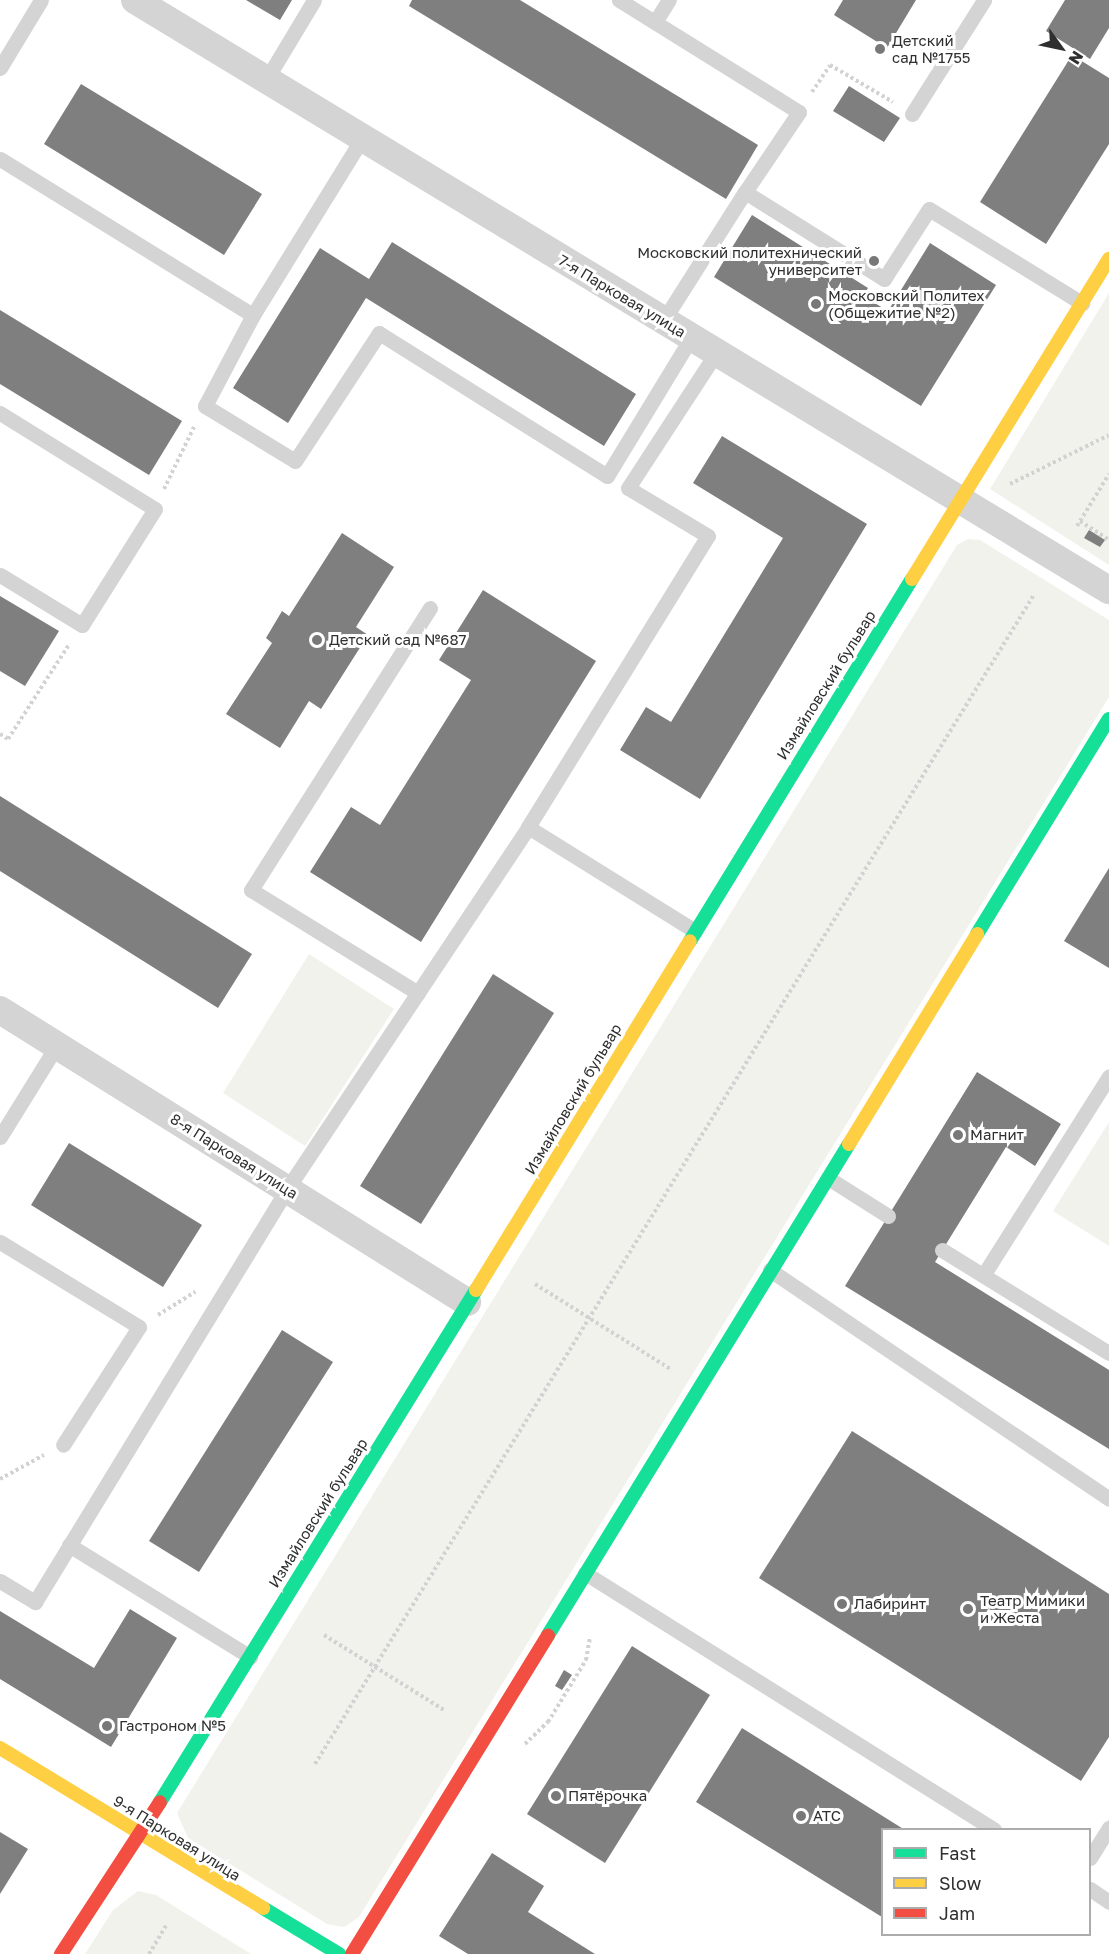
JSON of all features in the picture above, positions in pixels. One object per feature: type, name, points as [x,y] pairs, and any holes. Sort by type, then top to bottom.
[{"type":"street","name":"7-я Парковая улица","points":[[135,0],[1109,590]]},
{"type":"street","name":"Измайловский бульвар","points":[[61,1954],[250,1657],[1109,259]]},
{"type":"street","points":[[352,1954],[1109,719]]},
{"type":"street","name":"8-я Парковая улица","points":[[0,1010],[467,1302]]},
{"type":"street","name":"9-я Парковая улица","points":[[0,1748],[339,1954]]},
{"type":"lane","points":[[0,68],[41,0]]},
{"type":"lane","points":[[266,80],[314,0]]},
{"type":"lane","points":[[619,0],[799,112],[663,321]]},
{"type":"lane","points":[[655,22],[669,0]]},
{"type":"lane","points":[[912,114],[984,0]]},
{"type":"lane","points":[[363,137],[253,315],[205,406],[295,461],[380,333],[608,476],[691,338]]},
{"type":"lane","points":[[0,159],[253,315]]},
{"type":"lane","points":[[745,192],[884,279],[929,209],[1082,303]]},
{"type":"lane","points":[[0,1581],[35,1602],[287,1189],[528,826],[708,536],[628,488],[716,353]]},
{"type":"lane","points":[[0,413],[155,509],[82,625],[0,575]]},
{"type":"lane","points":[[418,993],[251,890],[430,608]]},
{"type":"lane","points":[[1090,750],[1109,762]]},
{"type":"lane","points":[[528,826],[695,931]]},
{"type":"lane","points":[[0,1137],[57,1046]]},
{"type":"lane","points":[[984,1275],[1109,1076]]},
{"type":"lane","points":[[828,1178],[888,1216]]},
{"type":"lane","points":[[0,1242],[139,1327],[63,1445]]},
{"type":"lane","points":[[942,1250],[1109,1353]]},
{"type":"lane","points":[[770,1270],[1109,1499]]},
{"type":"lane","points":[[69,1545],[250,1657]]},
{"type":"lane","points":[[585,1573],[991,1828]]},
{"type":"lane","points":[[1091,1855],[1109,1827]]},
{"type":"lane","points":[[1091,1890],[1109,1902]]},
{"type":"path","points":[[799,112],[830,65],[912,114]]},
{"type":"path","points":[[155,509],[205,406]]},
{"type":"path","points":[[1009,484],[1109,435]]},
{"type":"path","points":[[1109,474],[1078,524],[1109,540]]},
{"type":"path","points":[[315,1764],[1034,595]]},
{"type":"path","points":[[0,734],[8,739],[82,625]]},
{"type":"path","points":[[535,1284],[675,1372]]},
{"type":"path","points":[[0,1479],[63,1445]]},
{"type":"path","points":[[324,1635],[444,1710]]},
{"type":"path","points":[[525,1744],[548,1722],[586,1660],[590,1637]]},
{"type":"path","points":[[149,1954],[167,1924]]},
{"type":"shaded area","points":[[1109,293],[1109,565],[990,489]]},
{"type":"shaded area","points":[[968,539],[980,540],[1109,620],[1109,697],[359,1917],[344,1927],[327,1924],[188,1838],[177,1813],[957,545]]},
{"type":"shaded area","points":[[309,954],[394,1009],[305,1146],[223,1093]]},
{"type":"shaded area","points":[[1109,1122],[1109,1246],[1053,1211]]},
{"type":"shaded area","points":[[138,1891],[156,1895],[251,1954],[85,1954],[113,1910]]},
{"type":"building","points":[[246,0],[292,0],[280,20]]},
{"type":"building","points":[[412,0],[520,0],[758,145],[726,199],[409,6]]},
{"type":"building","points":[[843,0],[916,0],[887,48],[834,15]]},
{"type":"building","points":[[1065,0],[1109,0],[1109,28],[1090,59],[1046,31]]},
{"type":"building","points":[[1072,55],[1109,78],[1109,144],[1046,244],[980,202]]},
{"type":"building","points":[[81,84],[262,194],[224,255],[44,144]]},
{"type":"building","points":[[849,86],[900,118],[884,142],[833,111]]},
{"type":"building","name":"Московский Политех (Общежитие №2)","points":[[752,215],[868,288],[863,296],[888,311],[930,243],[996,285],[921,406],[714,277]]},
{"type":"building","points":[[392,242],[636,394],[604,446],[366,298],[288,423],[233,388],[320,248],[369,279]]},
{"type":"building","points":[[0,310],[182,421],[149,475],[0,384]]},
{"type":"building","points":[[722,436],[867,524],[700,799],[620,750],[646,707],[671,722],[783,538],[693,483]]},
{"type":"building","points":[[1089,530],[1105,540],[1100,547],[1084,538]]},
{"type":"building","name":"Детский сад №687","points":[[342,533],[394,567],[356,627],[368,635],[321,709],[309,701],[280,748],[226,714],[272,643],[266,638],[282,611],[289,616]]},
{"type":"building","points":[[483,590],[596,661],[421,942],[310,872],[351,807],[380,825],[471,680],[439,660]]},
{"type":"building","points":[[0,596],[59,631],[25,686],[0,671]]},
{"type":"building","points":[[0,796],[252,954],[218,1008],[0,871]]},
{"type":"building","points":[[1109,868],[1109,968],[1064,941]]},
{"type":"building","points":[[493,974],[554,1013],[421,1224],[360,1186]]},
{"type":"building","points":[[977,1072],[1061,1124],[1035,1166],[1006,1147],[935,1262],[1109,1370],[1109,1449],[845,1286]]},
{"type":"building","points":[[69,1143],[202,1225],[163,1287],[31,1205]]},
{"type":"building","points":[[282,1330],[333,1362],[199,1572],[149,1541]]},
{"type":"building","points":[[852,1431],[1109,1594],[1109,1737],[1081,1781],[759,1578]]},
{"type":"building","points":[[130,1609],[177,1638],[111,1747],[0,1679],[0,1611],[94,1668]]},
{"type":"building","points":[[632,1646],[710,1695],[605,1863],[527,1814]]},
{"type":"building","points":[[564,1670],[572,1675],[562,1690],[555,1686]]},
{"type":"building","name":"АТС","points":[[742,1728],[902,1828],[881,1828],[881,1916],[696,1802]]},
{"type":"building","points":[[0,1832],[28,1849],[0,1894]]},
{"type":"building","points":[[492,1853],[544,1886],[528,1912],[595,1954],[468,1954],[439,1936]]},
{"type":"traffic: fast","points":[[690,941],[912,579]]},
{"type":"traffic: fast","points":[[977,934],[1109,719]]},
{"type":"traffic: fast","points":[[548,1635],[849,1144]]},
{"type":"traffic: fast","points":[[160,1802],[476,1290]]},
{"type":"traffic: fast","points":[[263,1908],[339,1954]]},
{"type":"traffic: slow","points":[[912,579],[1109,259]]},
{"type":"traffic: slow","points":[[849,1144],[977,934]]},
{"type":"traffic: slow","points":[[476,1290],[690,941]]},
{"type":"traffic: slow","points":[[0,1748],[263,1908]]},
{"type":"traffic: jam","points":[[352,1954],[548,1635]]},
{"type":"traffic: jam","points":[[61,1954],[160,1802]]},
{"type":"place","name":"Детский сад №1755","points":[[880,49]]},
{"type":"place","name":"Московский политехнический университет","points":[[874,261]]},
{"type":"place","name":"Московский Политех (Общежитие №2)","points":[[816,304]]},
{"type":"place","name":"Детский сад №687","points":[[317,640]]},
{"type":"place","name":"Магнит","points":[[958,1135]]},
{"type":"place","name":"Лабиринт","points":[[842,1604]]},
{"type":"place","name":"Театр Мимики и Жеста","points":[[968,1609]]},
{"type":"place","name":"Гастроном №5","points":[[107,1726]]},
{"type":"place","name":"Пятёрочка","points":[[556,1796]]},
{"type":"place","name":"АТС","points":[[801,1816]]}]
